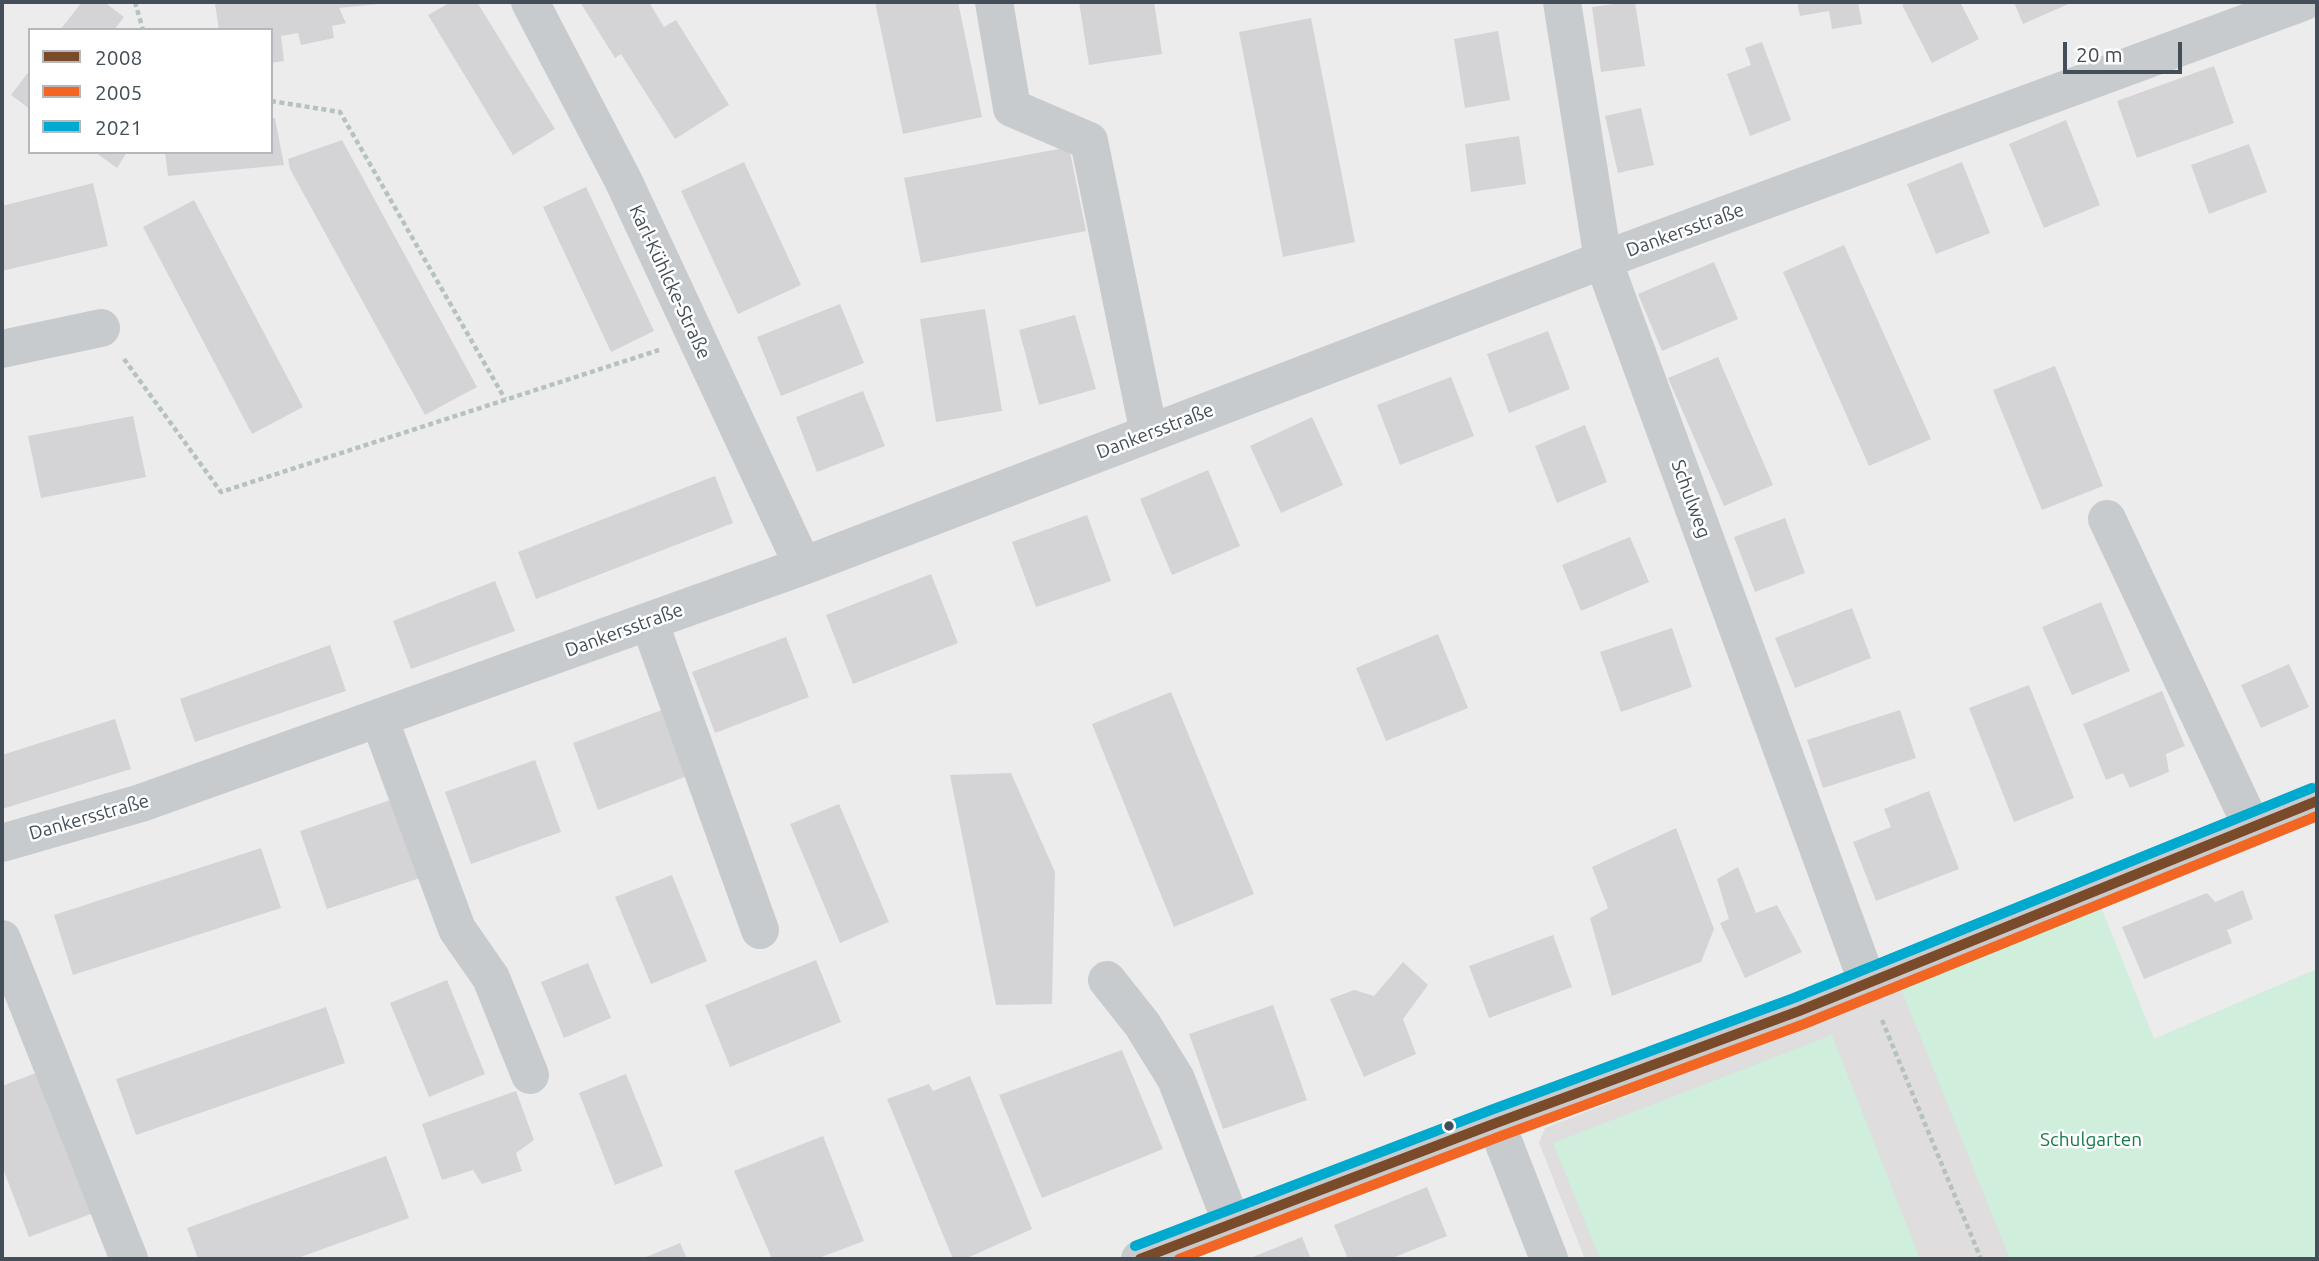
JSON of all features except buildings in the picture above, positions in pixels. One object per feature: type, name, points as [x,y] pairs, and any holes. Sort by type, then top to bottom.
[{"type":"street","name":"Karl-Kühlcke-Straße","points":[[530,2],[623,180],[803,566]]},
{"type":"street","points":[[994,2],[1012,108],[1088,141],[1149,434]]},
{"type":"street","name":"Schulweg","points":[[1562,2],[1603,260],[1874,998]]},
{"type":"street","name":"Dankersstraße","points":[[2,843],[141,803],[803,566],[1603,260],[2303,2]]},
{"type":"street","points":[[2,349],[101,328]]},
{"type":"street","points":[[2107,519],[2252,827]]},
{"type":"street","points":[[649,621],[760,930]]},
{"type":"street","points":[[379,718],[457,929],[491,978],[530,1075]]},
{"type":"street","points":[[1140,1259],[1496,1123],[1874,998],[2252,827],[2317,802]]},
{"type":"street","points":[[2,939],[129,1259]]},
{"type":"street","points":[[1107,980],[1142,1024],[1176,1080],[1232,1224]]},
{"type":"street","points":[[1496,1123],[1549,1259]]},
{"type":"path","points":[[135,2],[142,28]]},
{"type":"path","points":[[273,102],[340,112],[505,399]]},
{"type":"path","points":[[101,328],[221,492],[696,338]]},
{"type":"path","points":[[1874,998],[1980,1259]]},
{"type":"shaded area","points":[[2101,908],[2154,1039],[2317,969],[2317,1259],[1585,1259],[1539,1143],[1545,1128]]},
{"type":"green space","name":"Schulgarten","points":[[2101,908],[2154,1039],[2317,969],[2317,1259],[2010,1259],[1901,989]]},
{"type":"green space","points":[[1832,1035],[1920,1259],[1600,1259],[1553,1143]]},
{"type":"transit line","name":"2021","points":[[1135,1246],[1794,998],[2312,788]]},
{"type":"transit line","name":"2008","points":[[1140,1259],[1799,1011],[2317,801]]},
{"type":"transit line","name":"2005","points":[[1179,1259],[1804,1024],[2317,816]]}]
